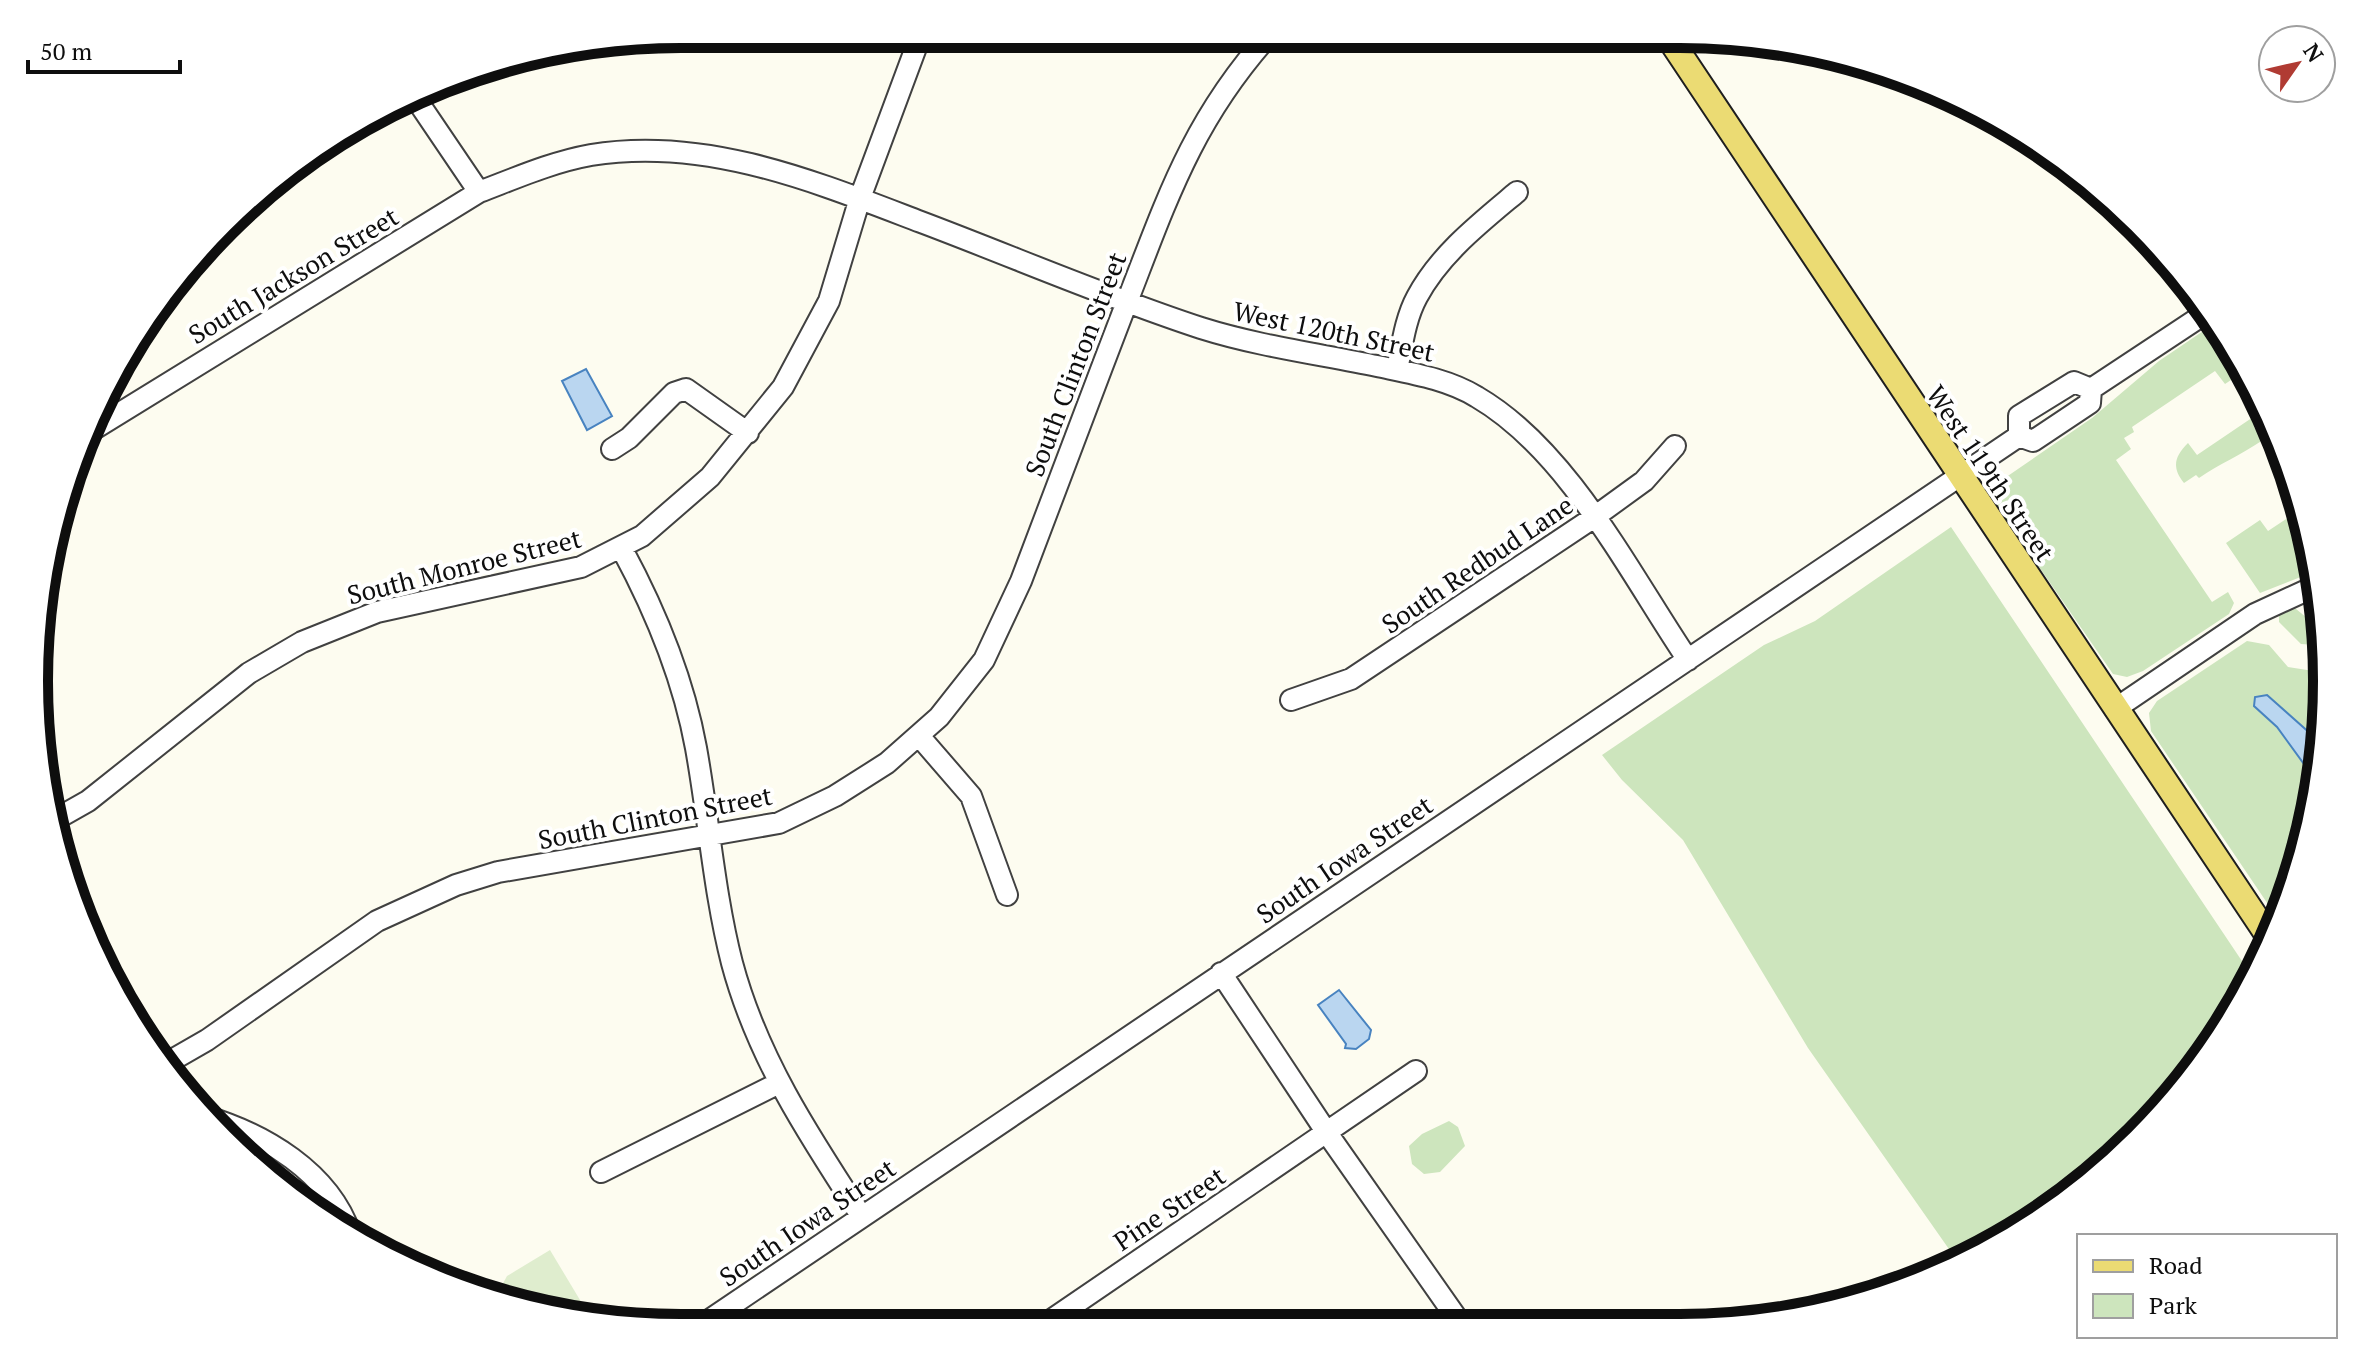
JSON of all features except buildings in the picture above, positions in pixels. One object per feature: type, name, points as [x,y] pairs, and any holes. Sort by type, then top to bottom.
[{"type":"main road","name":"West 119th Street","points":[[1676,48],[1959,477],[2263,928]]},
{"type":"street","name":"South Monroe Street","points":[[63,815],[88,801],[249,673],[302,642],[377,612],[581,567],[622,549],[710,477],[748,433],[802,357],[829,301],[860,198],[916,48]]},
{"type":"street","name":"South Clinton Street","points":[[174,1059],[207,1040],[377,921],[417,901],[498,872],[779,823],[861,780],[920,737],[966,684],[996,636],[1021,581],[1158,216],[1186,153],[1246,60],[1257,48]]},
{"type":"street","points":[[420,105],[479,192]]},
{"type":"street","name":"South Jackson Street","points":[[103,424],[479,192],[554,164],[590,155],[635,151],[691,153],[733,159],[860,198]]},
{"type":"street","points":[[1397,370],[1416,298],[1429,278],[1464,237],[1517,192]]},
{"type":"street","name":"West 120th Street","points":[[860,198],[1128,301],[1231,337],[1397,370],[1443,382],[1475,396],[1509,419],[1542,448],[1688,660]]},
{"type":"street","name":"South Iowa Street","points":[[718,1314],[2019,436],[2033,441],[2090,403],[2091,389],[2198,318]]},
{"type":"street","points":[[612,449],[629,438],[681,390],[748,433]]},
{"type":"street","name":"South Redbud Lane","points":[[1291,700],[1351,679],[1593,518],[1644,481],[1675,446]]},
{"type":"street","points":[[622,549],[648,597],[672,654],[696,747],[708,835],[733,965],[758,1041],[802,1126],[862,1217]]},
{"type":"street","points":[[2115,709],[2255,614],[2307,590]]},
{"type":"street","points":[[920,737],[971,796],[1007,895]]},
{"type":"street","points":[[1221,973],[1327,1133],[1454,1314]]},
{"type":"street","name":"Pine Street","points":[[1060,1314],[1416,1071]]},
{"type":"street","points":[[601,1172],[779,1083]]},
{"type":"street","points":[[233,1129],[258,1140],[317,1176],[344,1216]]},
{"type":"green space","points":[[2206,329],[2234,378],[2225,384],[2215,371],[2132,427],[2134,432],[2124,438],[2131,449],[2116,460],[2212,602],[2228,592],[2234,603],[2229,614],[2143,671],[2127,677],[2113,674],[1999,509],[1995,495],[1999,482],[2092,418],[2159,361]]},
{"type":"green space","points":[[2255,416],[2258,424],[2254,427],[2263,440],[2199,478],[2196,475],[2184,483],[2176,467],[2180,452],[2188,443],[2197,455]]},
{"type":"green space","points":[[2291,516],[2304,576],[2260,593],[2226,543],[2260,520],[2268,531]]},
{"type":"green space","points":[[1951,527],[2245,966],[2206,1033],[2128,1129],[2032,1207],[1952,1253],[1808,1048],[1683,840],[1622,780],[1602,755],[1764,645],[1815,621]]},
{"type":"green space","points":[[2290,604],[2307,618],[2310,617],[2312,645],[2301,644],[2279,622],[2279,610]]},
{"type":"green space","points":[[2247,641],[2269,645],[2288,667],[2313,671],[2312,722],[2301,804],[2270,908],[2151,731],[2149,713],[2157,701]]},
{"type":"green space","points":[[1449,1121],[1458,1127],[1465,1146],[1440,1172],[1424,1174],[1412,1164],[1409,1146],[1422,1134]]},
{"type":"green space","points":[[550,1250],[584,1307],[501,1287],[507,1276]]},
{"type":"water","points":[[586,369],[612,416],[587,430],[562,381]]},
{"type":"water","points":[[2267,695],[2311,734],[2307,769],[2277,727],[2254,706],[2255,697]]},
{"type":"water","points":[[1339,990],[1371,1030],[1369,1039],[1356,1049],[1345,1048],[1346,1044],[1318,1005]]}]
